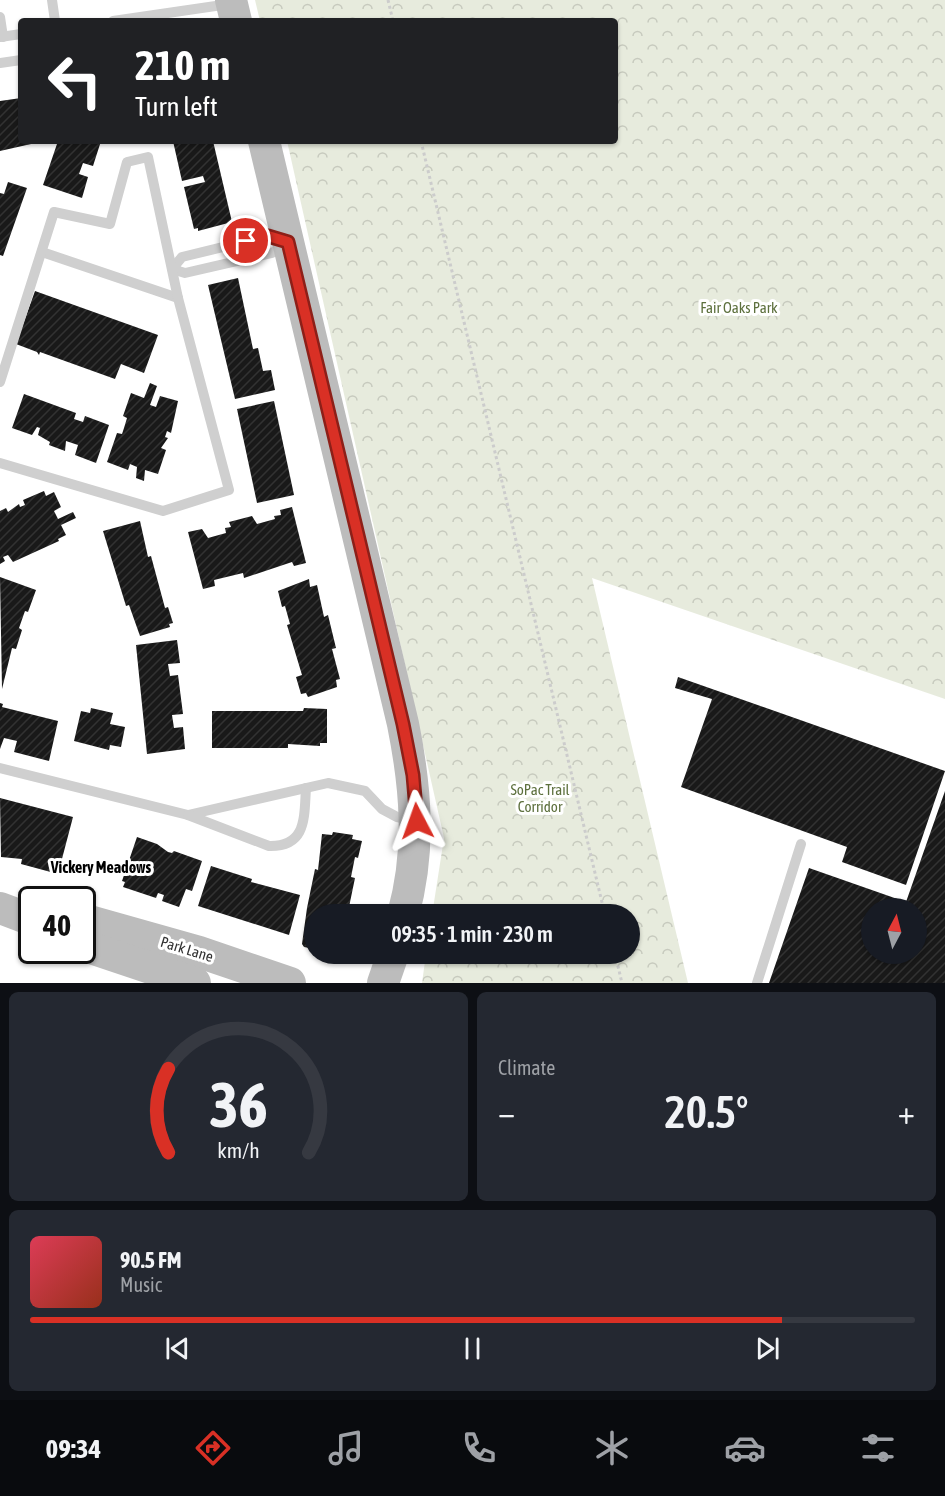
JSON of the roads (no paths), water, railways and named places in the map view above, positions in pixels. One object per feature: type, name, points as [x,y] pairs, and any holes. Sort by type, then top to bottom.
[{"type":"street","points":[[265,144],[403,724],[413,775],[417,821],[416,850],[405,904]]},
{"type":"street","name":"Park Lane","points":[[96,923],[199,952],[290,983]]},
{"type":"street","name":"Park Lane","points":[[96,950],[195,983]]},
{"type":"street","points":[[383,983],[390,964]]},
{"type":"lane","points":[[51,0],[54,18]]},
{"type":"lane","points":[[145,18],[233,8]]},
{"type":"lane","points":[[0,17],[1,37],[18,34]]},
{"type":"lane","points":[[0,63],[18,60]]},
{"type":"lane","points":[[0,382],[54,212],[110,224],[127,162],[148,157],[178,298],[229,490],[163,511],[0,463]]},
{"type":"lane","points":[[172,268],[182,257],[268,236],[288,242]]},
{"type":"lane","points":[[172,268],[185,273],[272,254],[288,242]]},
{"type":"lane","points":[[42,252],[178,298]]},
{"type":"lane","points":[[0,768],[188,815],[268,846],[280,846],[297,838],[304,821],[306,788]]},
{"type":"lane","points":[[188,815],[328,783],[364,791],[382,809],[397,817],[417,821]]},
{"type":"lane","points":[[757,983],[801,844]]},
{"type":"district","name":"Vickery Meadows","points":[[101,867]]},
{"type":"park label","name":"Fair Oaks Park","points":[[739,307]]},
{"type":"park label","name":"SoPac Trail Corridor","points":[[540,798]]}]
